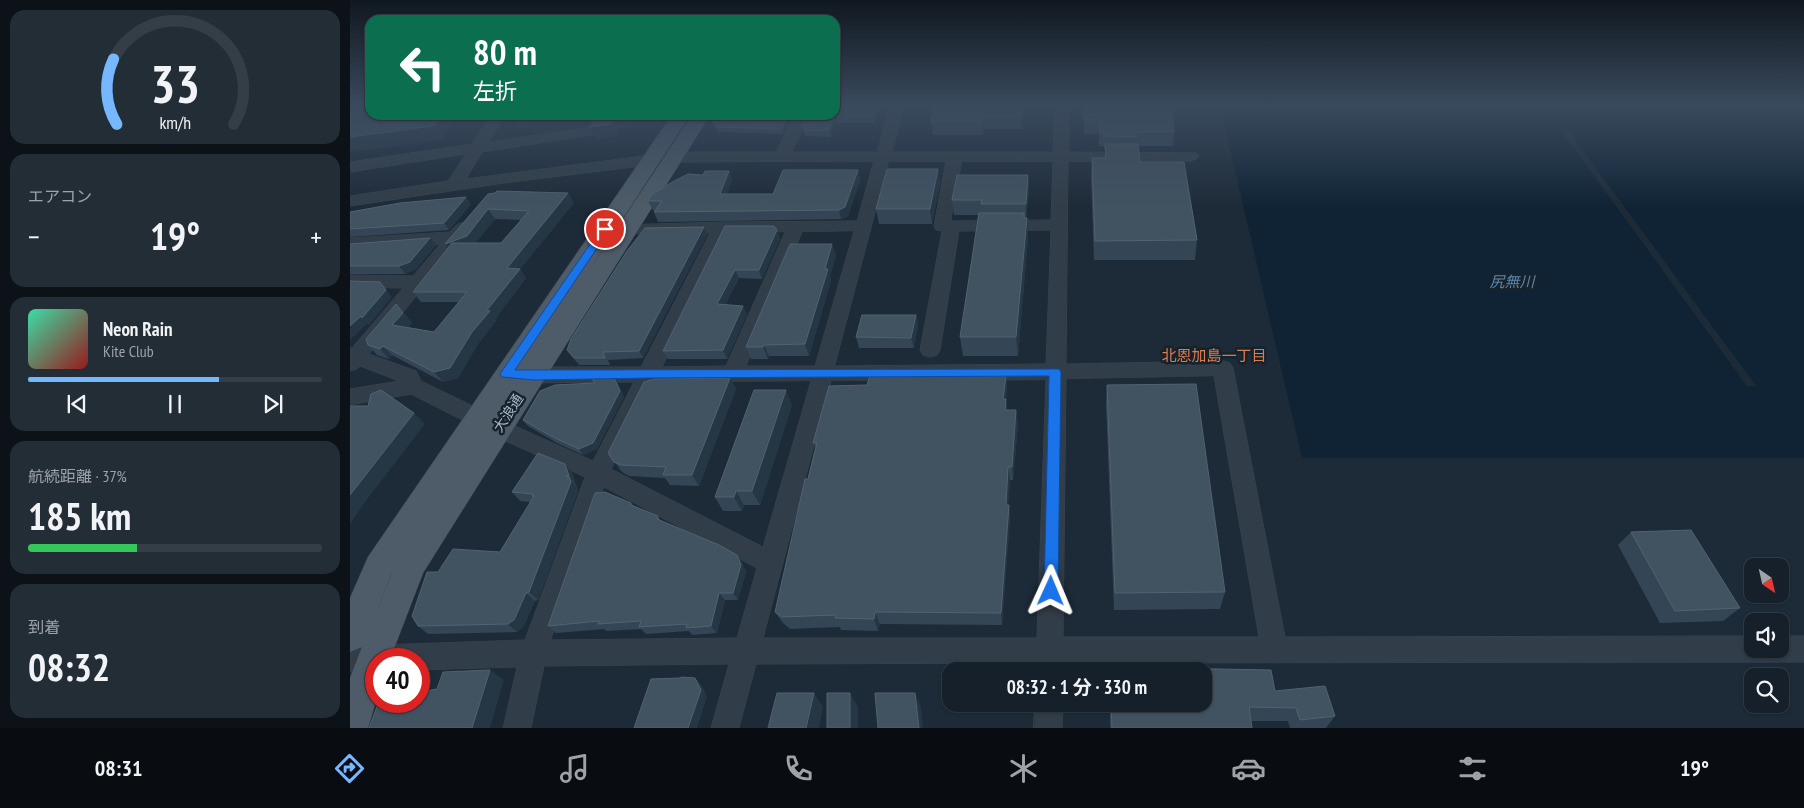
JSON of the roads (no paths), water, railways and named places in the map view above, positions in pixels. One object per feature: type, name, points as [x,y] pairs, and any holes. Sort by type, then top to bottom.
[{"type":"main road","name":"大浪通","points":[[350,636],[379,567],[488,423],[533,376],[627,229],[670,140]]},
{"type":"main road","name":"大浪通","points":[[350,728],[362,658],[488,423],[506,374],[605,229],[678,140]]},
{"type":"street","points":[[454,185],[482,140]]},
{"type":"street","points":[[350,167],[524,140]]},
{"type":"street","points":[[782,156],[790,140]]},
{"type":"street","points":[[725,728],[888,140]]},
{"type":"street","points":[[1050,661],[1061,140]]},
{"type":"street","points":[[353,203],[454,185],[662,158],[782,156],[1061,158],[1191,156]]},
{"type":"street","points":[[955,157],[942,226],[1059,225]]},
{"type":"street","points":[[486,200],[504,178]]},
{"type":"street","points":[[414,386],[409,376],[352,359],[473,214]]},
{"type":"street","points":[[627,229],[864,226]]},
{"type":"street","points":[[930,350],[951,226]]},
{"type":"street","points":[[517,728],[533,653],[598,473],[722,227]]},
{"type":"street","points":[[732,373],[795,228]]},
{"type":"street","points":[[350,244],[455,237]]},
{"type":"street","points":[[350,281],[418,282]]},
{"type":"street","points":[[506,374],[533,376],[648,373],[1055,372],[1223,368],[1274,650]]},
{"type":"street","points":[[350,397],[414,386],[488,423],[598,473],[771,563]]},
{"type":"street","points":[[362,658],[533,653],[746,651],[1050,661],[1274,650],[1804,649]]},
{"type":"street","points":[[1048,728],[1049,712]]},
{"type":"water","name":"尻無川","points":[[1228,140],[1804,140],[1804,458],[1302,458]]},
{"type":"district","name":"北恩加島一丁目","points":[[1214,356]]}]
